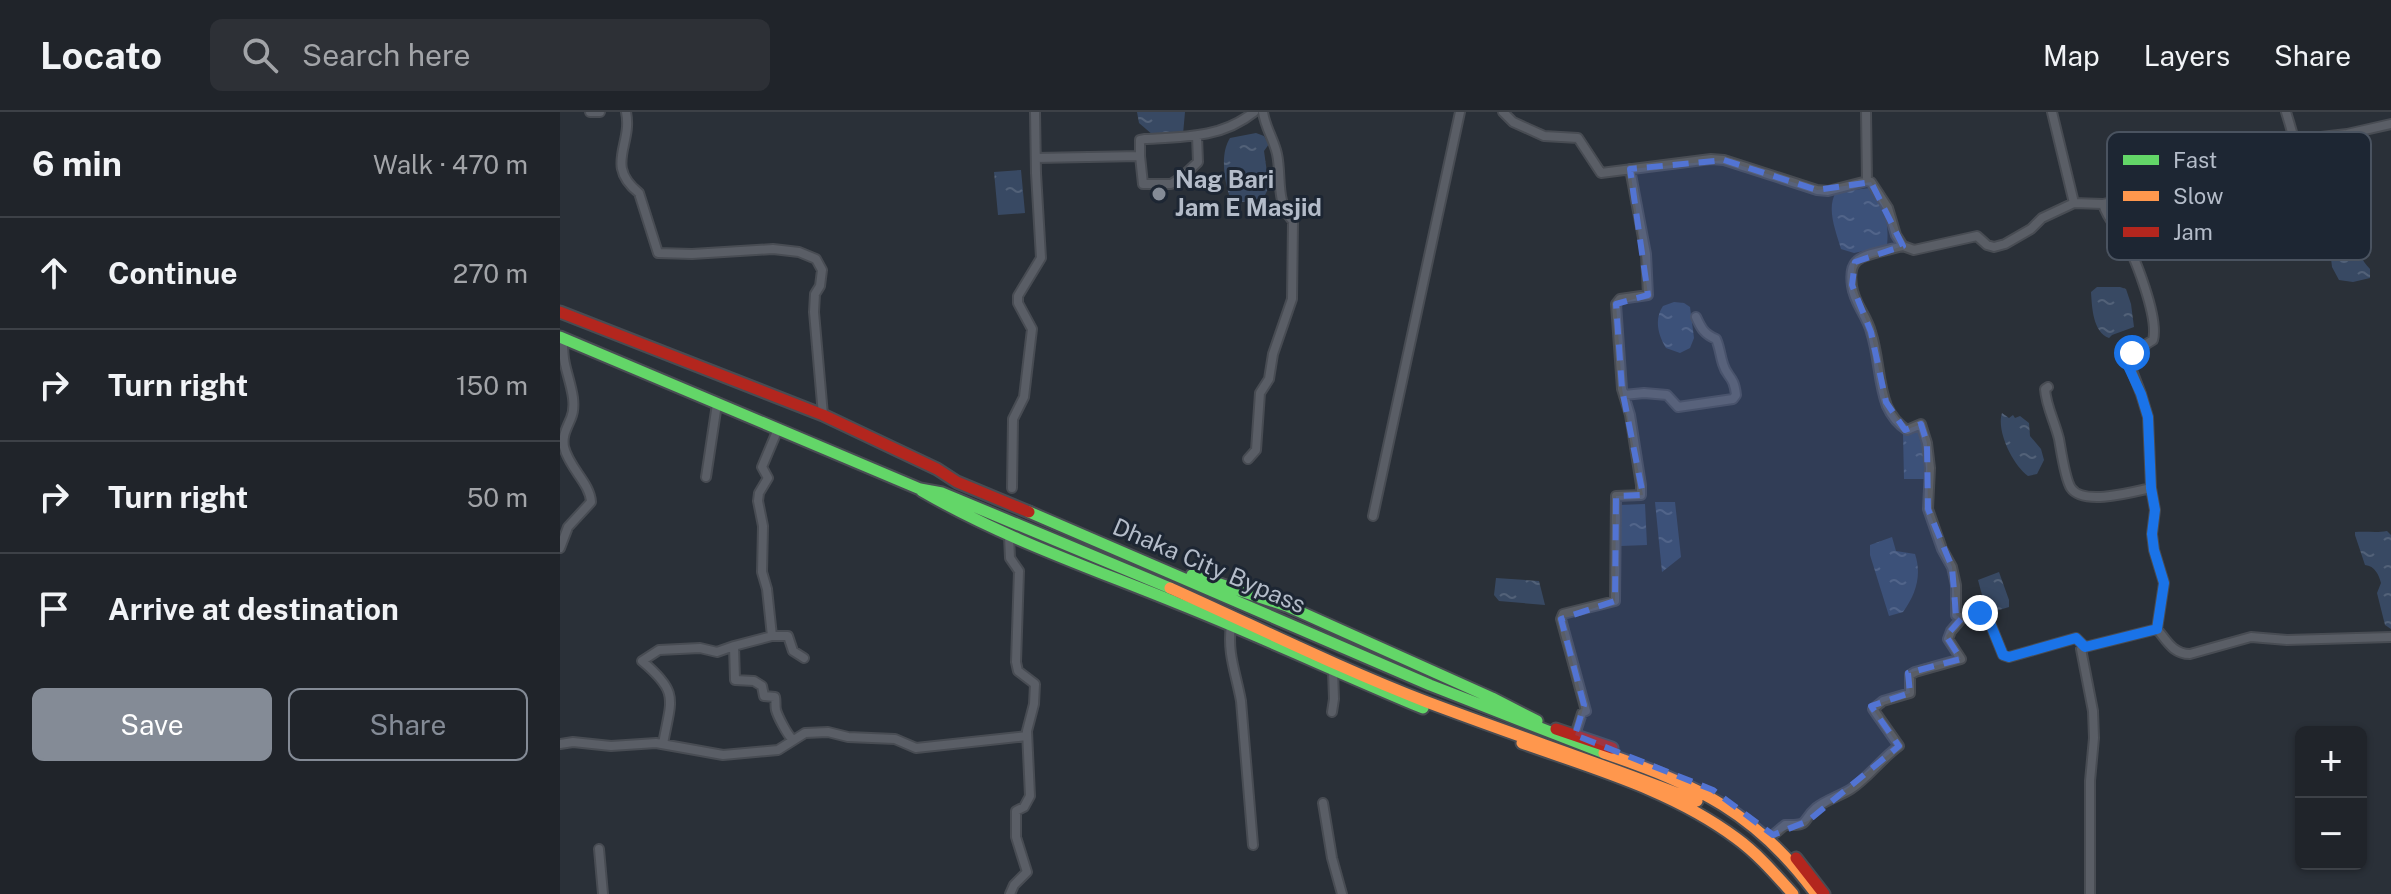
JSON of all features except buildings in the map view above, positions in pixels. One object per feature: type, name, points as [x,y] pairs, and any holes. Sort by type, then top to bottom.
[{"type":"main road","name":"Dhaka City Bypass","points":[[560,312],[823,415],[957,482],[1431,686],[1687,786],[1736,812],[1753,826],[1781,851],[1816,894]]},
{"type":"main road","name":"Dhaka City Bypass","points":[[562,337],[920,489],[942,493],[1172,589],[1425,701],[1684,795],[1747,832],[1784,867],[1805,894]]},
{"type":"main road","points":[[940,471],[1195,576],[1287,606],[1492,698],[1527,718],[1631,755],[1713,790],[1740,807],[1773,835],[1807,870],[1824,894]]},
{"type":"main road","points":[[920,489],[966,517],[1009,536],[1231,625],[1333,671],[1680,802],[1742,841],[1793,894]]},
{"type":"street","points":[[590,112],[600,112]]},
{"type":"street","points":[[626,112],[629,125],[622,147],[622,174],[639,193],[658,253],[773,249],[799,252],[816,259],[822,270],[814,312],[823,415]]},
{"type":"street","points":[[1012,488],[1013,419],[1024,397],[1032,329],[1018,303],[1018,296],[1041,258],[1035,112]]},
{"type":"street","points":[[1197,136],[1198,162],[1182,177],[1171,184],[1143,184],[1140,140],[1224,131],[1254,112]]},
{"type":"street","points":[[1248,459],[1256,450],[1260,393],[1269,379],[1273,354],[1292,299],[1293,221],[1282,204],[1277,154],[1263,112]]},
{"type":"street","points":[[1373,516],[1460,112]]},
{"type":"street","points":[[1503,112],[1513,122],[1544,136],[1578,138],[1601,173],[1711,159],[1724,160],[1817,190],[1828,191],[1867,181],[1875,186],[1888,208],[1896,235],[1903,246],[1914,250],[1977,236],[1994,247],[2005,244],[2031,229],[2042,218],[2074,203],[2107,203]]},
{"type":"street","points":[[1866,112],[1867,181]]},
{"type":"street","points":[[2052,112],[2074,203]]},
{"type":"street","points":[[2286,112],[2291,132]]},
{"type":"street","points":[[2356,132],[2391,124]]},
{"type":"street","points":[[1036,158],[1140,156]]},
{"type":"street","points":[[1575,735],[1582,713],[1586,711],[1561,619],[1563,614],[1615,601],[1616,496],[1641,495],[1630,415],[1624,395],[1616,304],[1620,299],[1648,295],[1646,254],[1630,169]]},
{"type":"street","points":[[2103,204],[2107,217]]},
{"type":"street","points":[[1903,246],[1855,262],[1851,272],[1852,285],[1854,297],[1871,332],[1891,413],[1907,430],[1921,424],[1930,468],[1928,509],[1952,567],[1956,585],[1956,615],[1962,618]]},
{"type":"street","points":[[2133,260],[2154,326],[2153,340],[2132,353],[2128,360],[2148,417],[2155,510],[2152,534],[2164,583],[2157,629],[2180,654],[2251,637],[2287,640],[2391,637]]},
{"type":"street","points":[[1624,395],[1667,395],[1678,407],[1733,399],[1736,395],[1734,380],[1723,367],[1721,350],[1716,339],[1702,330],[1696,317]]},
{"type":"street","points":[[560,548],[568,527],[591,502],[590,493],[573,468],[564,446],[566,425],[572,418],[572,391],[562,337]]},
{"type":"street","points":[[2048,387],[2045,396],[2072,491],[2099,497],[2151,488]]},
{"type":"street","points":[[706,477],[717,404]]},
{"type":"street","points":[[772,636],[762,572],[764,532],[758,501],[768,478],[762,467],[778,429]]},
{"type":"street","points":[[1009,536],[1010,558],[1019,571],[1016,662],[1018,671],[1035,684],[1027,736],[1030,796],[1024,807],[1016,811],[1016,837],[1027,872],[1010,894]]},
{"type":"street","points":[[1773,835],[1785,825],[1808,821],[1814,809],[1849,790],[1899,746],[1873,709],[1883,701],[1910,693],[1910,675],[1915,672],[1961,659],[1948,639],[1962,618],[1986,613],[2003,655],[2009,657],[2076,638],[2085,647]]},
{"type":"street","points":[[1231,625],[1229,652],[1241,701],[1253,845]]},
{"type":"street","points":[[2090,894],[2090,781],[2094,738],[2093,711],[2081,649],[2157,629]]},
{"type":"street","points":[[663,744],[671,695],[661,677],[642,661],[659,650],[700,648],[717,652],[772,636],[788,636],[793,651],[804,658]]},
{"type":"street","points":[[734,646],[735,680],[754,681],[762,686],[764,696],[775,697],[775,709],[792,739]]},
{"type":"street","points":[[1332,712],[1333,671]]},
{"type":"street","points":[[560,744],[663,744],[723,755],[778,750],[805,733],[828,732],[848,737],[895,739],[916,748],[1027,736]]},
{"type":"street","points":[[1323,803],[1332,858],[1342,894]]},
{"type":"street","points":[[599,849],[603,894]]},
{"type":"highlighted area","points":[[1724,160],[1817,190],[1871,182],[1903,246],[1855,262],[1852,285],[1871,332],[1886,402],[1905,430],[1921,424],[1927,443],[1928,509],[1952,567],[1956,615],[1962,618],[1946,636],[1961,659],[1908,673],[1910,693],[1871,706],[1899,746],[1808,821],[1773,835],[1713,790],[1575,735],[1584,705],[1561,619],[1615,601],[1616,496],[1643,495],[1622,389],[1616,304],[1648,295],[1630,169]]},
{"type":"water","points":[[1137,112],[1185,112],[1183,134],[1153,135],[1139,123]]},
{"type":"water","points":[[1256,133],[1264,136],[1269,144],[1264,151],[1269,187],[1264,197],[1232,203],[1224,170],[1227,145],[1230,138]]},
{"type":"water","points":[[1021,170],[1025,213],[998,215],[994,172]]},
{"type":"water","points":[[1870,188],[1880,200],[1885,214],[1887,246],[1854,253],[1841,249],[1832,213],[1836,192]]},
{"type":"water","points":[[2331,260],[2363,260],[2370,269],[2370,278],[2353,282],[2339,280]]},
{"type":"water","points":[[2097,287],[2126,289],[2134,327],[2109,338],[2100,331],[2094,319],[2091,292]]},
{"type":"water","points":[[1674,302],[1690,307],[1694,338],[1690,348],[1680,353],[1666,348],[1658,327],[1663,306]]},
{"type":"water","points":[[2002,413],[2009,418],[2020,416],[2029,423],[2030,436],[2041,449],[2044,460],[2037,474],[2028,476],[2012,456],[2001,429]]},
{"type":"water","points":[[1918,428],[1925,443],[1928,479],[1904,479],[1903,432]]},
{"type":"water","points":[[1655,502],[1675,502],[1681,557],[1662,572]]},
{"type":"water","points":[[1645,504],[1647,545],[1620,546],[1619,505]]},
{"type":"water","points":[[2387,531],[2391,535],[2391,629],[2385,625],[2377,593],[2381,583],[2379,577],[2374,569],[2365,565],[2355,535],[2355,532]]},
{"type":"water","points":[[1892,537],[1896,551],[1915,554],[1918,577],[1903,612],[1889,616],[1870,555],[1870,545]]},
{"type":"water","points":[[1999,572],[2009,607],[1989,613],[1978,580]]},
{"type":"water","points":[[1496,578],[1539,581],[1545,605],[1499,601],[1494,595]]},
{"type":"traffic: fast","points":[[560,337],[920,489],[942,493],[1170,588]]},
{"type":"traffic: fast","points":[[922,491],[1016,538],[1423,708]]},
{"type":"traffic: fast","points":[[1029,512],[1430,685],[1604,753]]},
{"type":"traffic: fast","points":[[1192,575],[1287,606],[1537,721]]},
{"type":"traffic: slow","points":[[1170,588],[1394,689],[1697,801]]},
{"type":"traffic: slow","points":[[1522,743],[1660,794],[1712,821],[1744,844],[1793,894]]},
{"type":"traffic: slow","points":[[1604,753],[1668,777],[1723,805],[1771,842],[1816,894]]},
{"type":"traffic: jam","points":[[560,312],[823,415],[937,469],[957,482],[1029,512]]},
{"type":"traffic: jam","points":[[1556,729],[1612,748]]},
{"type":"traffic: jam","points":[[1796,858],[1824,894]]},
{"type":"place","name":"Nag Bari Jam E Masjid","points":[[1159,194]]},
{"type":"route","points":[[1980,613],[1986,613],[2003,655],[2009,657],[2076,638],[2085,647],[2157,629],[2164,583],[2152,534],[2155,510],[2149,463],[2148,417],[2128,366],[2132,353]]}]
